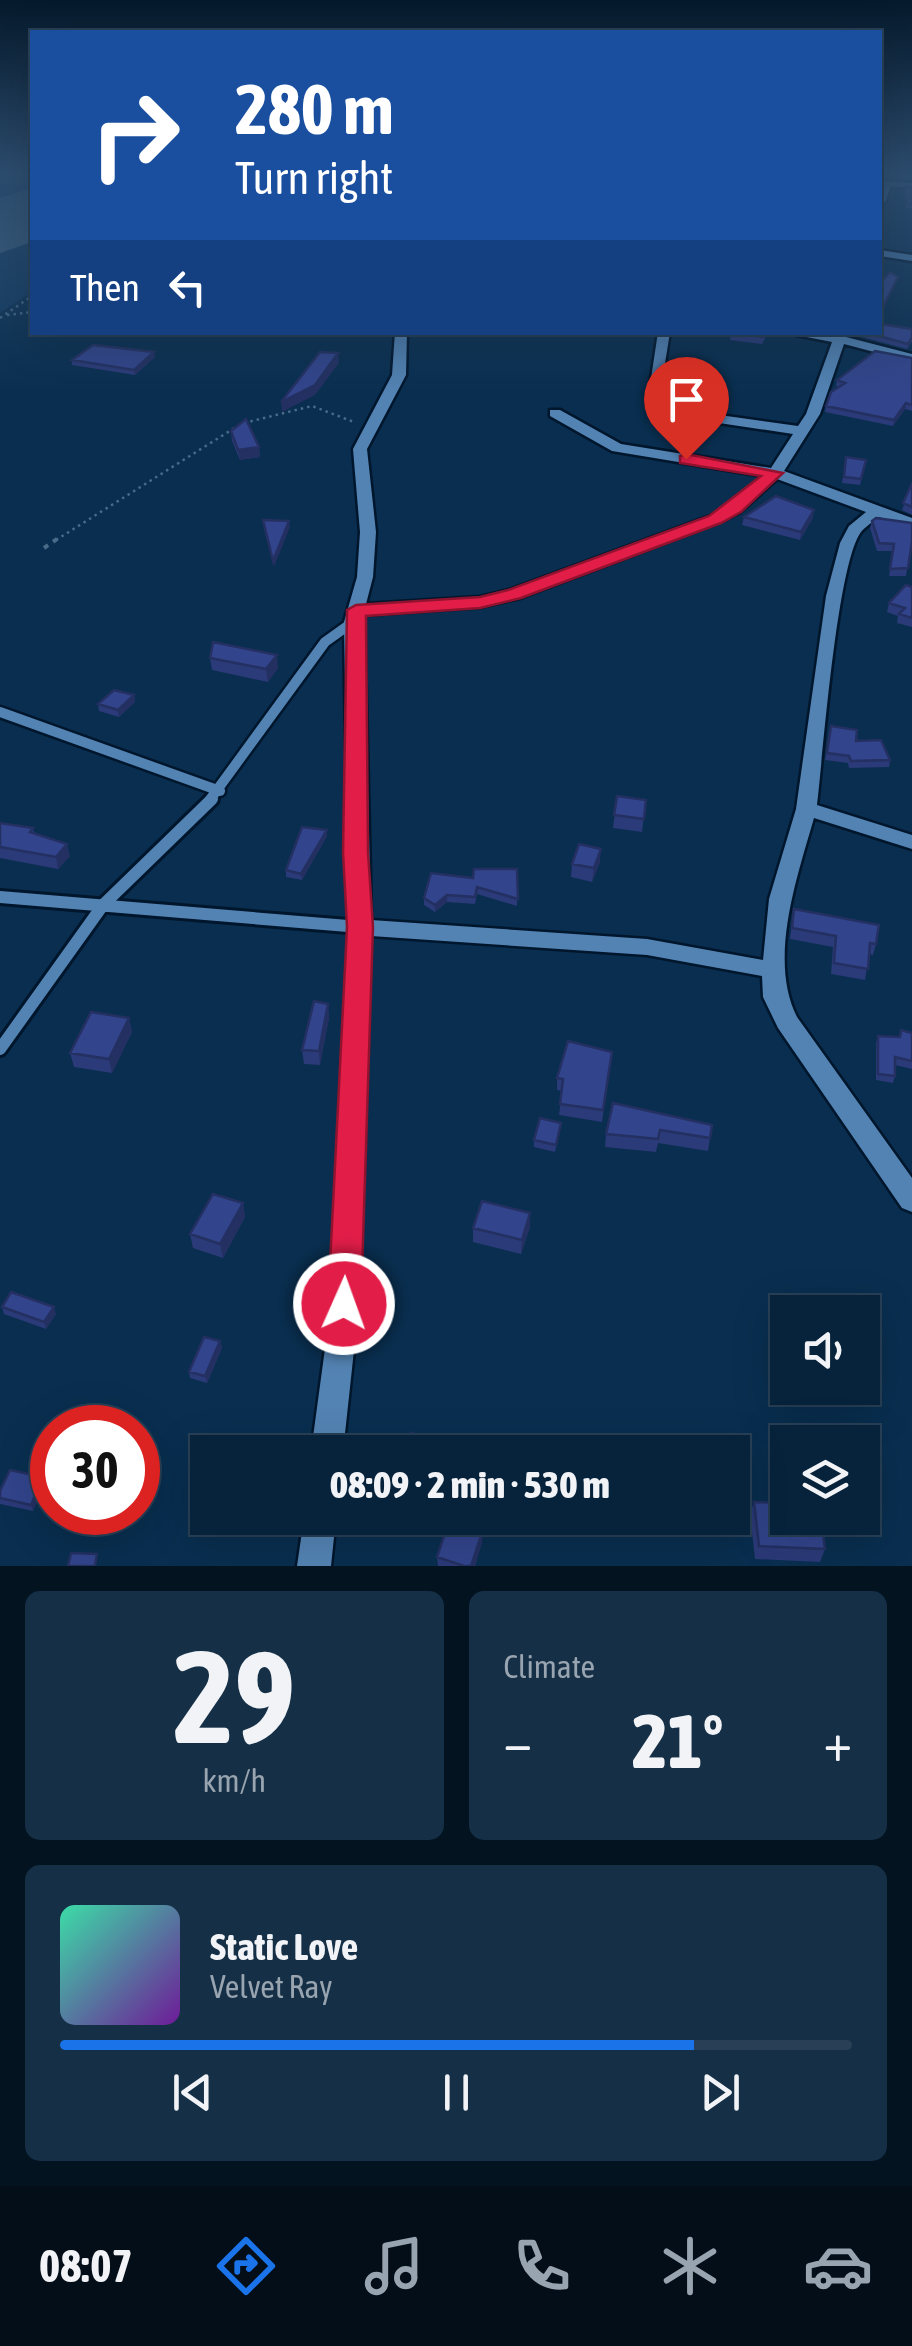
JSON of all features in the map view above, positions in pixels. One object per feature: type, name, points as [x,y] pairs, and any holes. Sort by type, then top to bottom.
[{"type":"street","points":[[882,253],[912,258]]},
{"type":"street","points":[[329,1435],[344,1304],[360,927],[355,616],[365,577],[368,532],[360,449],[398,375],[401,335]]},
{"type":"street","points":[[663,335],[652,402],[659,410],[803,432]]},
{"type":"street","points":[[355,616],[480,602],[514,594],[715,520],[735,509],[775,473],[803,432],[841,336],[912,358]]},
{"type":"street","points":[[555,413],[617,448],[775,473],[912,523]]},
{"type":"street","points":[[877,511],[855,529],[834,596],[806,810],[780,899],[773,970],[775,997],[788,1022],[912,1200]]},
{"type":"street","points":[[806,810],[912,842]]},
{"type":"street","points":[[360,927],[647,947],[773,970]]},
{"type":"street","points":[[314,1566],[318,1535]]},
{"type":"lane","points":[[0,1049],[102,905],[220,791],[326,642],[355,616]]},
{"type":"lane","points":[[0,712],[220,791]]},
{"type":"lane","points":[[0,897],[360,927]]},
{"type":"path","points":[[2,316],[30,297]]},
{"type":"path","points":[[2,316],[30,312]]},
{"type":"path","points":[[44,548],[146,480],[256,417],[312,406],[368,428]]},
{"type":"shaded area","points":[[0,248],[30,248],[30,293],[0,313]]},
{"type":"building","points":[[890,272],[898,277],[882,309],[882,281]]},
{"type":"building","points":[[882,324],[912,329],[908,344],[875,335],[882,335]]},
{"type":"building","points":[[93,345],[154,352],[134,370],[72,360]]},
{"type":"building","points":[[875,351],[912,358],[912,405],[906,403],[894,420],[826,406],[831,392],[845,383],[837,380]]},
{"type":"building","points":[[320,352],[338,353],[315,385],[281,402]]},
{"type":"building","points":[[246,419],[259,447],[238,450],[231,431]]},
{"type":"building","points":[[846,457],[866,460],[861,479],[844,477]]},
{"type":"building","points":[[912,483],[912,507],[903,503]]},
{"type":"building","points":[[776,496],[814,510],[801,532],[744,517]]},
{"type":"building","points":[[876,518],[912,523],[908,568],[890,569],[894,544],[879,543],[872,521]]},
{"type":"building","points":[[263,520],[289,521],[273,561]]},
{"type":"building","points":[[906,585],[912,587],[912,618],[899,614],[905,608],[889,603]]},
{"type":"building","points":[[213,642],[277,655],[266,669],[210,658]]},
{"type":"building","points":[[114,690],[134,695],[118,710],[98,704]]},
{"type":"building","points":[[831,726],[857,730],[856,741],[881,740],[890,760],[851,761],[849,756],[827,753]]},
{"type":"building","points":[[617,796],[646,800],[644,819],[614,815]]},
{"type":"building","points":[[0,823],[33,828],[30,832],[67,844],[56,857],[0,847]]},
{"type":"building","points":[[302,827],[327,830],[301,874],[286,870]]},
{"type":"building","points":[[579,844],[601,849],[594,868],[572,864]]},
{"type":"building","points":[[474,869],[517,869],[518,899],[477,887],[475,897],[447,895],[435,905],[424,898],[431,873],[473,878]]},
{"type":"building","points":[[794,909],[879,925],[876,944],[870,943],[868,969],[834,963],[836,936],[792,928]]},
{"type":"building","points":[[314,1001],[328,1004],[319,1051],[302,1050]]},
{"type":"building","points":[[91,1012],[129,1018],[109,1059],[70,1053]]},
{"type":"building","points":[[901,1030],[912,1033],[912,1061],[895,1057],[895,1076],[878,1074],[878,1036],[900,1037]]},
{"type":"building","points":[[568,1041],[612,1052],[603,1110],[560,1104],[563,1079],[557,1078]]},
{"type":"building","points":[[613,1103],[712,1125],[710,1138],[660,1130],[658,1139],[606,1134]]},
{"type":"building","points":[[540,1118],[561,1123],[556,1145],[534,1140]]},
{"type":"building","points":[[213,1194],[243,1203],[220,1244],[190,1234]]},
{"type":"building","points":[[482,1201],[530,1213],[522,1240],[473,1228]]},
{"type":"building","points":[[11,1292],[54,1307],[44,1322],[2,1307]]},
{"type":"building","points":[[204,1337],[220,1341],[205,1376],[189,1372]]},
{"type":"building","points":[[10,1470],[30,1474],[30,1505],[0,1498]]},
{"type":"building","points":[[754,1502],[770,1502],[770,1535],[823,1535],[825,1549],[759,1546]]},
{"type":"building","points":[[444,1535],[481,1535],[471,1566],[437,1557]]},
{"type":"building","points":[[71,1553],[97,1554],[95,1566],[68,1566]]},
{"type":"route","points":[[344,1304],[360,927],[353,622],[356,610],[480,602],[514,594],[715,520],[735,509],[775,473],[686,459]]}]
